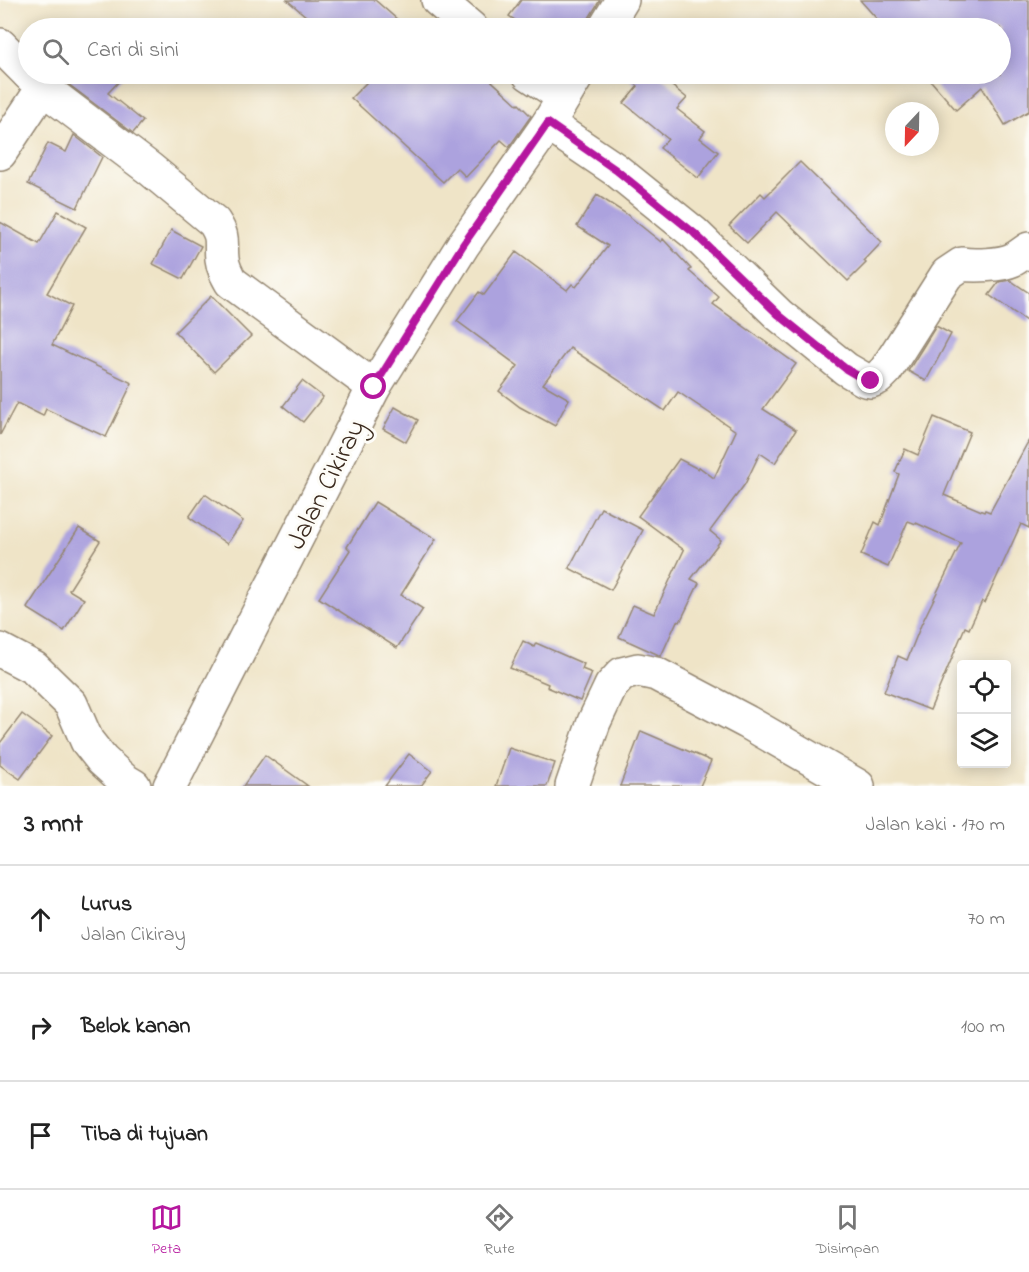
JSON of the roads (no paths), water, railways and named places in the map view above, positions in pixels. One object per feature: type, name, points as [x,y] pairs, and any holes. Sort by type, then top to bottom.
[{"type":"street","points":[[438,0],[459,18]]},
{"type":"street","points":[[611,18],[622,0]]},
{"type":"street","points":[[0,45],[18,63]]},
{"type":"street","points":[[0,153],[30,84]]},
{"type":"street","points":[[41,84],[214,222],[223,240],[222,260],[231,282],[374,387]]},
{"type":"street","points":[[543,84],[563,98],[616,170],[694,233],[779,315],[846,369],[865,380],[871,381],[878,378],[886,370],[947,274],[962,264],[984,265],[1011,260],[1029,249]]},
{"type":"street","name":"Jalan Cikiray","points":[[170,786],[374,387],[463,245],[563,98]]},
{"type":"street","points":[[0,650],[34,668],[71,704],[87,741],[102,760],[134,786]]},
{"type":"street","points":[[572,786],[594,722],[611,686],[622,674],[638,670],[656,674],[747,722],[858,786]]}]
